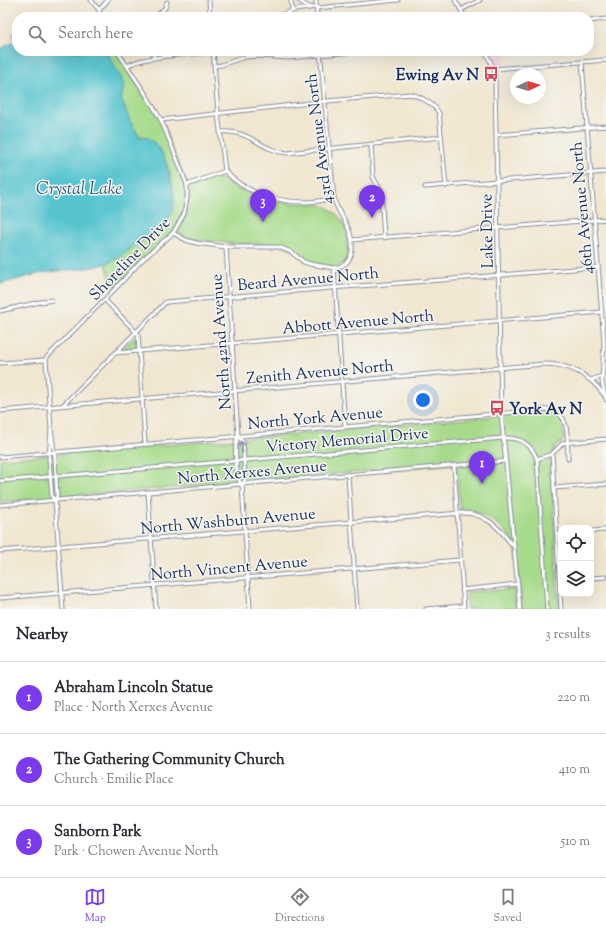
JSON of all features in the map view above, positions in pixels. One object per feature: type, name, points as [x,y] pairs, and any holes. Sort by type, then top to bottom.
[{"type":"street","points":[[91,0],[99,10],[108,0]]},
{"type":"street","points":[[209,0],[210,12]]},
{"type":"street","points":[[291,0],[292,11]]},
{"type":"street","points":[[298,0],[309,7],[317,8]]},
{"type":"street","points":[[316,0],[317,12]]},
{"type":"street","points":[[289,12],[302,9],[398,0]]},
{"type":"street","points":[[456,0],[462,10],[480,0]]},
{"type":"street","points":[[161,12],[165,8],[167,2]]},
{"type":"street","points":[[594,20],[606,19]]},
{"type":"street","name":"Shoreline Drive","points":[[46,360],[47,357],[104,300],[141,260],[173,233],[184,214],[187,198],[187,185],[179,164],[161,120],[121,56]]},
{"type":"street","points":[[127,66],[131,63],[172,56]]},
{"type":"street","points":[[213,56],[225,171],[232,180],[246,188],[280,200],[307,202],[334,199]]},
{"type":"street","points":[[214,66],[245,57],[259,56],[288,58],[309,56]]},
{"type":"street","name":"43rd Avenue North","points":[[320,56],[334,199],[336,206],[349,230],[352,240]]},
{"type":"street","name":"Lake Drive","points":[[488,56],[494,69],[495,79],[501,413],[520,609]]},
{"type":"street","points":[[494,69],[606,60]]},
{"type":"street","name":"46th Avenue North","points":[[582,62],[605,351],[602,376],[606,400]]},
{"type":"street","points":[[161,120],[324,101],[410,94],[420,97],[437,109],[439,113],[446,186]]},
{"type":"street","points":[[496,135],[606,126]]},
{"type":"street","points":[[220,132],[242,133],[263,146],[278,152],[295,152],[441,137]]},
{"type":"street","points":[[371,144],[373,177],[381,191],[384,238]]},
{"type":"street","points":[[187,185],[225,171]]},
{"type":"street","points":[[425,187],[606,172]]},
{"type":"street","points":[[173,233],[192,243],[226,247],[279,247],[291,252],[304,262],[334,268],[344,266],[350,258],[352,252],[352,240],[606,218]]},
{"type":"street","name":"North 42nd Avenue","points":[[226,247],[238,436],[236,441],[236,460],[238,480],[242,485]]},
{"type":"street","name":"Beard Avenue North","points":[[63,405],[166,302],[335,287],[498,276],[598,267]]},
{"type":"street","points":[[334,268],[345,427]]},
{"type":"street","points":[[0,310],[52,300]]},
{"type":"street","points":[[104,300],[138,334],[145,444]]},
{"type":"street","name":"Abbott Avenue North","points":[[115,352],[232,344],[602,312]]},
{"type":"street","points":[[0,363],[46,360],[58,496],[55,500]]},
{"type":"street","name":"Zenith Avenue North","points":[[0,411],[544,364],[562,365],[579,371],[591,380],[604,395]]},
{"type":"street","points":[[591,380],[602,376]]},
{"type":"street","name":"North York Avenue","points":[[0,457],[547,409],[556,410],[564,420],[568,459]]},
{"type":"street","points":[[51,429],[50,477],[52,497],[55,500],[63,609]]},
{"type":"street","name":"North 42nd Avenue","points":[[238,436],[243,442],[245,480],[242,485],[250,609]]},
{"type":"street","name":"Victory Memorial Drive","points":[[0,481],[503,438],[517,439],[526,443],[533,450],[537,459]]},
{"type":"street","points":[[547,609],[537,459],[552,454],[563,443],[606,439]]},
{"type":"street","points":[[552,454],[558,561]]},
{"type":"street","name":"North Xerxes Avenue","points":[[0,505],[506,462]]},
{"type":"street","points":[[426,609],[464,607],[454,466]]},
{"type":"street","points":[[348,475],[357,609]]},
{"type":"street","points":[[554,488],[606,484]]},
{"type":"street","points":[[148,492],[156,609]]},
{"type":"street","name":"North Washburn Avenue","points":[[0,551],[457,513],[468,513],[490,521],[498,526],[514,546]]},
{"type":"street","points":[[594,532],[606,530]]},
{"type":"street","name":"North Vincent Avenue","points":[[0,598],[460,560]]},
{"type":"street","points":[[594,578],[606,577]]},
{"type":"street","points":[[462,590],[518,584]]},
{"type":"street","points":[[561,597],[561,609]]},
{"type":"shaded area","points":[[490,56],[504,56],[505,65],[495,65]]},
{"type":"green space","points":[[108,56],[120,56],[161,120],[187,185],[184,214],[173,233],[114,290],[106,264],[120,257],[164,225],[170,212],[173,195],[171,178],[165,159],[160,150],[147,138],[139,136],[130,121],[121,98],[124,89],[114,65]]},
{"type":"green space","points":[[214,178],[223,179],[236,188],[256,197],[283,202],[317,204],[329,209],[339,217],[345,228],[349,260],[337,267],[333,267],[305,261],[303,257],[294,250],[279,244],[236,244],[186,238],[178,231],[187,210],[190,187]]},
{"type":"green space","points":[[133,338],[136,339],[136,349],[124,349],[124,347]]},
{"type":"green space","points":[[552,411],[556,414],[562,423],[564,440],[555,447],[551,462],[559,609],[522,609],[516,550],[512,541],[507,533],[494,521],[478,514],[460,510],[456,464],[0,502],[0,459]]},
{"type":"green space","points":[[514,589],[516,609],[467,609],[467,592]]},
{"type":"water","name":"Crystal Lake","points":[[12,43],[12,56],[108,56],[125,85],[121,98],[130,121],[139,136],[150,139],[158,147],[169,172],[174,205],[171,215],[161,227],[123,255],[105,264],[82,269],[44,273],[0,284],[0,49]]},
{"type":"place","name":"Ewing Av N","points":[[491,74]]},
{"type":"place","name":"The Gathering Community Church","points":[[372,218]]},
{"type":"place","name":"Sanborn Park","points":[[263,222]]},
{"type":"place","name":"York Av N","points":[[497,408]]},
{"type":"place","name":"Abraham Lincoln Statue","points":[[482,484]]}]
